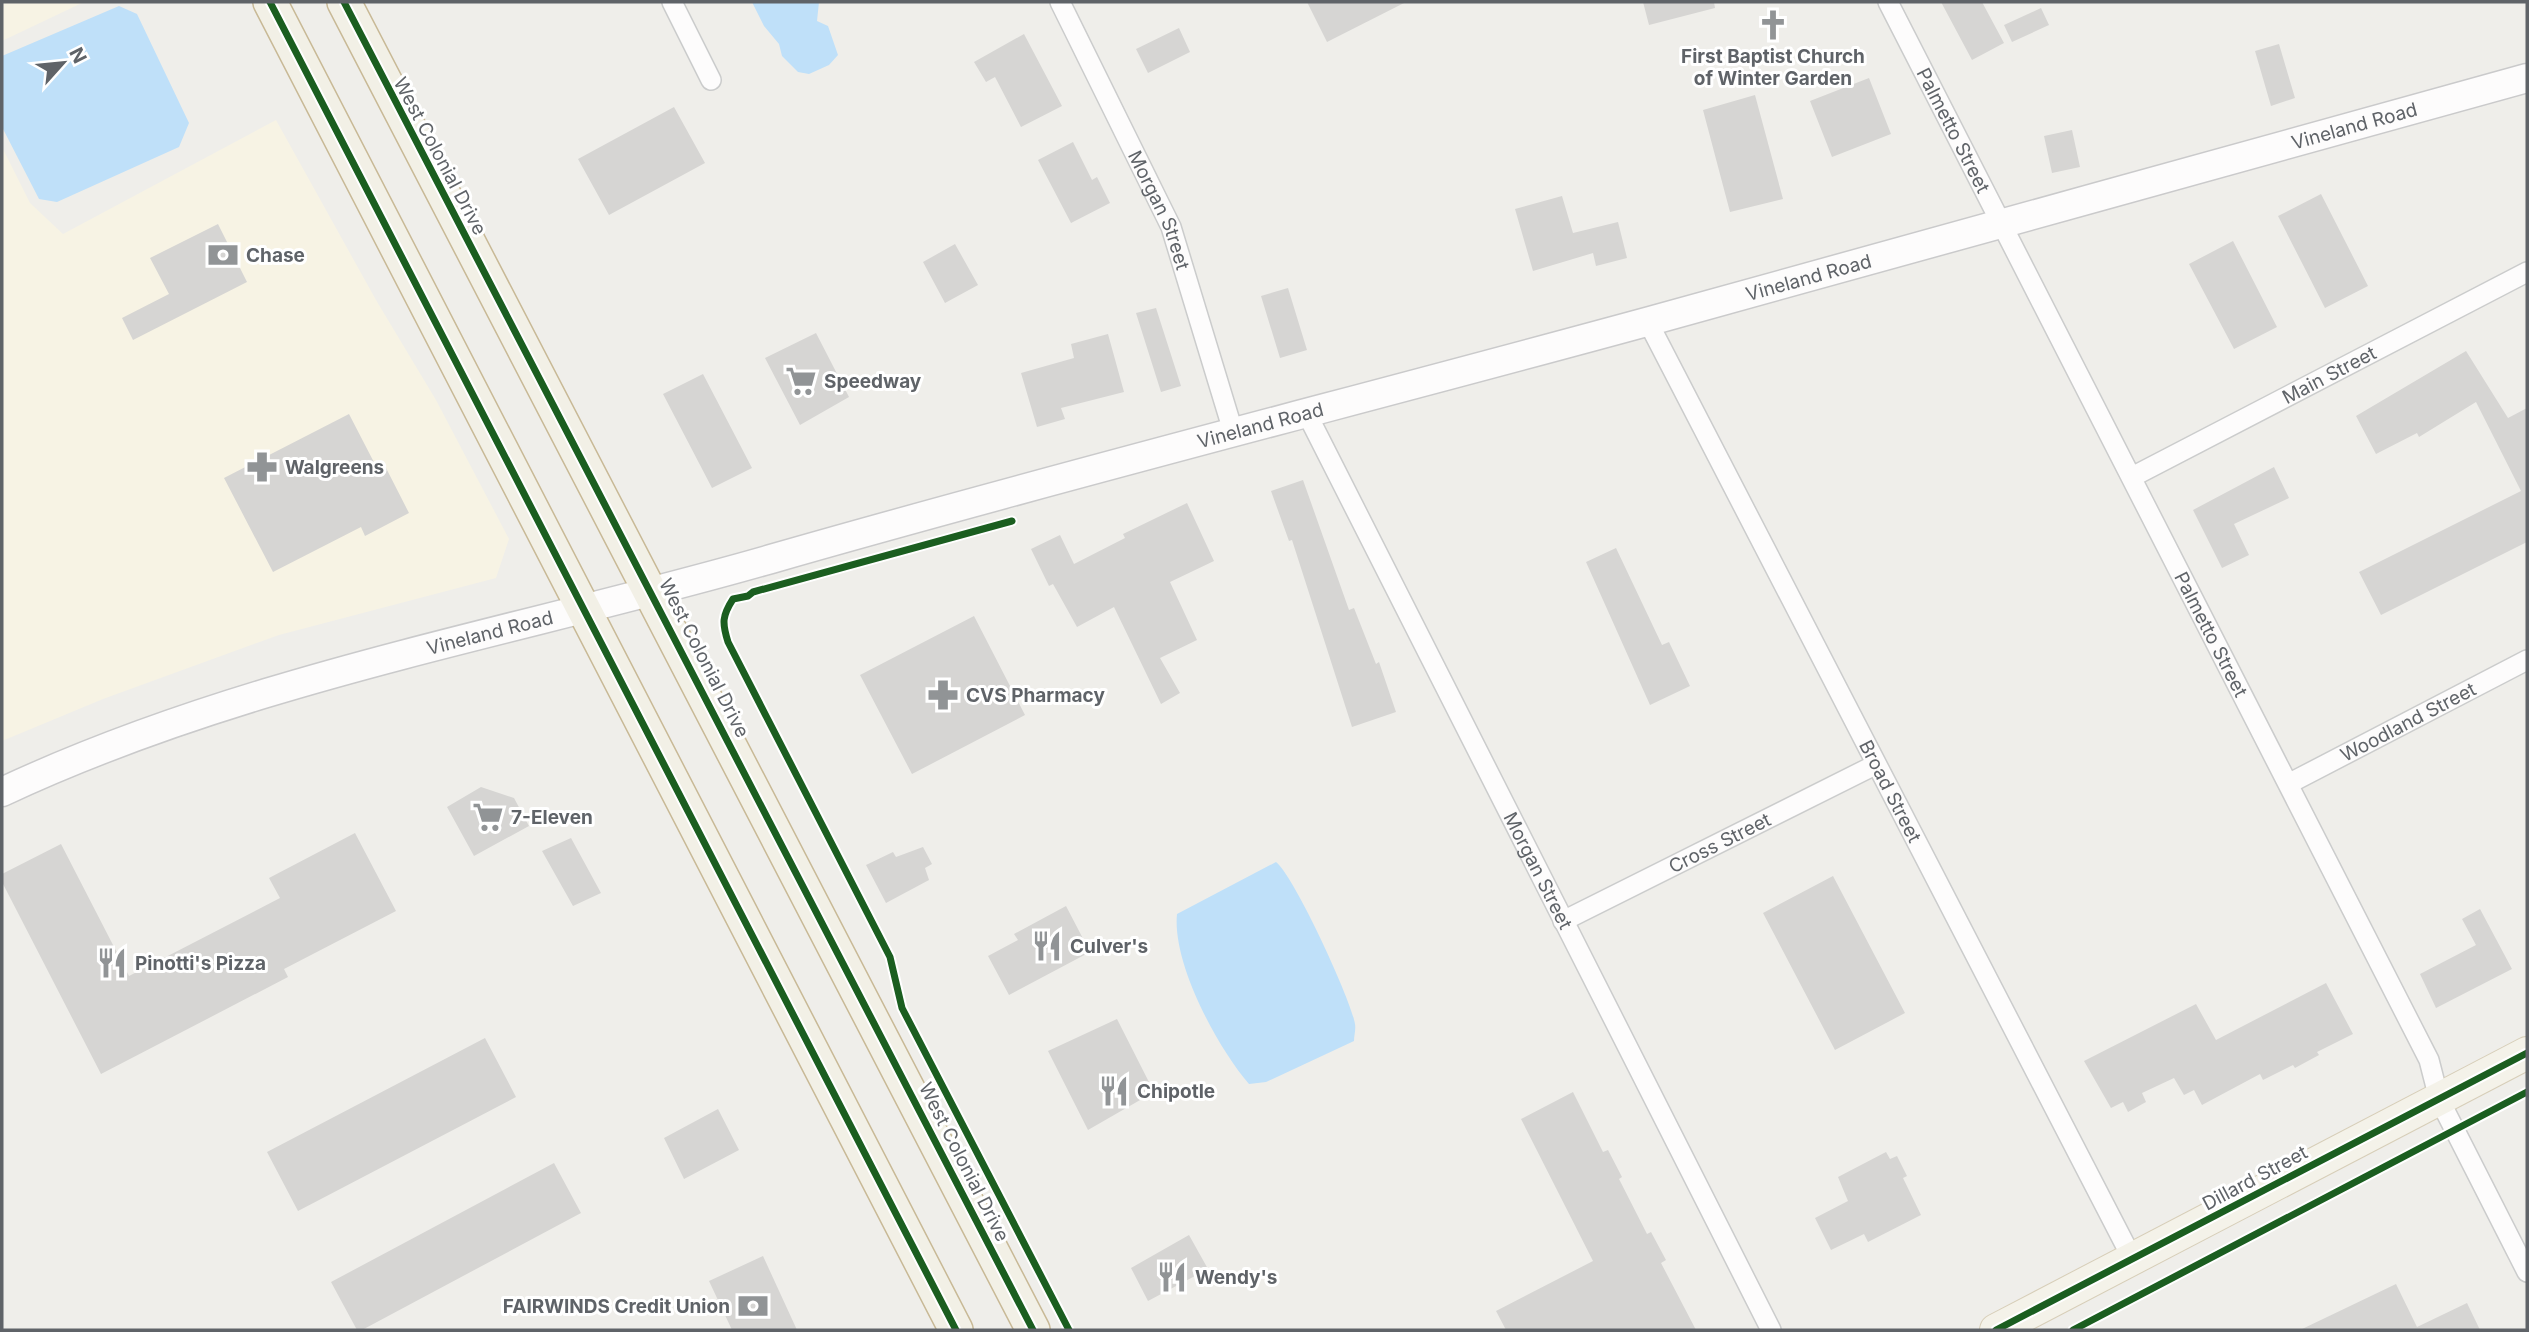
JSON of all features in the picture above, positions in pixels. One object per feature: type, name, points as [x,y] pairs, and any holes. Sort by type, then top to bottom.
[{"type":"highway","points":[[270,2],[956,1330]]},
{"type":"highway","points":[[328,2],[392,98]]},
{"type":"highway","name":"West Colonial Drive","points":[[344,2],[1033,1330]]},
{"type":"main road","name":"Vineland Road","points":[[2,792],[99,748],[176,721],[343,671],[652,592],[1233,430],[1648,322],[2527,78]]},
{"type":"main road","name":"Dillard Street","points":[[1996,1330],[2527,1053]]},
{"type":"street","points":[[672,2],[711,80]]},
{"type":"street","name":"Morgan Street","points":[[1060,2],[1171,227],[1233,430]]},
{"type":"street","name":"Palmetto Street","points":[[1888,2],[2290,783],[2429,1060],[2439,1099],[2527,1272]]},
{"type":"street","name":"Main Street","points":[[2132,477],[2527,272]]},
{"type":"street","name":"Broad Street","points":[[1648,322],[2133,1260]]},
{"type":"street","name":"Morgan Street","points":[[1306,412],[1770,1330]]},
{"type":"street","name":"Woodland Street","points":[[2290,783],[2527,660]]},
{"type":"street","name":"Cross Street","points":[[1563,921],[1875,765]]},
{"type":"shaded area","points":[[2,2],[84,2],[2,41]]},
{"type":"shaded area","points":[[276,120],[376,300],[436,400],[509,539],[496,578],[279,635],[103,699],[2,741],[2,147],[30,203],[63,234]]},
{"type":"water","points":[[752,2],[819,2],[817,21],[828,26],[838,55],[829,65],[809,74],[798,72],[782,56],[779,44],[764,26]]},
{"type":"water","points":[[119,6],[137,14],[189,123],[179,147],[57,202],[39,199],[2,127],[2,56]]},
{"type":"water","points":[[1276,862],[1308,913],[1333,965],[1355,1024],[1354,1041],[1266,1082],[1249,1084],[1224,1049],[1199,1004],[1182,956],[1177,934],[1177,914]]},
{"type":"building","points":[[1307,2],[1406,2],[1327,42]]},
{"type":"building","points":[[1643,2],[1714,2],[1715,8],[1649,25]]},
{"type":"building","points":[[1941,2],[1982,2],[2004,43],[1972,60]]},
{"type":"building","points":[[2041,8],[2049,25],[2012,42],[2004,25]]},
{"type":"building","points":[[1179,28],[1190,52],[1148,73],[1136,49]]},
{"type":"building","points":[[1024,34],[1062,106],[1021,127],[995,77],[986,82],[974,62]]},
{"type":"building","points":[[2279,44],[2295,98],[2271,106],[2255,51]]},
{"type":"building","points":[[1869,78],[1891,134],[1832,157],[1810,101]]},
{"type":"building","points":[[1755,95],[1783,199],[1730,212],[1703,110]]},
{"type":"building","points":[[674,107],[705,163],[609,215],[578,159]]},
{"type":"building","points":[[2072,130],[2080,167],[2052,173],[2044,136]]},
{"type":"building","points":[[1073,142],[1092,180],[1097,177],[1110,203],[1071,223],[1038,160]]},
{"type":"building","points":[[2321,194],[2368,286],[2325,308],[2278,216]]},
{"type":"building","points":[[1562,196],[1573,233],[1618,222],[1627,258],[1596,266],[1593,253],[1533,271],[1515,209]]},
{"type":"building","points":[[218,224],[247,282],[133,340],[122,318],[169,294],[150,258]]},
{"type":"building","points":[[2233,241],[2277,327],[2234,349],[2189,264]]},
{"type":"building","points":[[955,244],[978,285],[945,303],[923,262]]},
{"type":"building","points":[[1288,288],[1307,350],[1280,358],[1261,296]]},
{"type":"building","points":[[1156,308],[1181,386],[1161,392],[1136,313]]},
{"type":"building","points":[[816,333],[849,397],[800,425],[765,358]]},
{"type":"building","points":[[1108,334],[1124,392],[1061,408],[1065,419],[1037,427],[1021,373],[1074,358],[1071,344]]},
{"type":"building","points":[[2466,351],[2508,418],[2527,408],[2527,542],[2381,615],[2359,572],[2521,491],[2476,402],[2419,437],[2417,433],[2376,454],[2356,416]]},
{"type":"building","points":[[703,374],[752,468],[712,488],[663,394]]},
{"type":"building","name":"Walgreens","points":[[349,414],[379,472],[386,468],[409,513],[365,536],[361,527],[273,572],[224,478]]},
{"type":"building","points":[[2274,467],[2289,498],[2234,524],[2249,555],[2222,568],[2193,510]]},
{"type":"building","points":[[1303,480],[1349,610],[1354,608],[1376,664],[1379,662],[1396,712],[1352,727],[1292,540],[1289,541],[1271,491]]},
{"type":"building","points":[[1187,503],[1214,561],[1170,582],[1197,640],[1160,658],[1180,693],[1161,704],[1114,607],[1077,627],[1053,584],[1049,586],[1031,549],[1060,535],[1074,564],[1125,538],[1123,534]]},
{"type":"building","points":[[1616,548],[1662,645],[1669,642],[1690,686],[1650,705],[1586,562]]},
{"type":"building","name":"CVS Pharmacy","points":[[974,616],[1025,715],[912,774],[860,675]]},
{"type":"building","name":"7-Eleven","points":[[481,787],[514,798],[529,826],[474,856],[447,807]]},
{"type":"building","points":[[355,833],[396,911],[284,969],[288,977],[101,1074],[2,882],[2,874],[61,844],[129,976],[280,898],[269,878]]},
{"type":"building","points":[[571,838],[601,893],[573,906],[542,851]]},
{"type":"building","points":[[923,847],[932,864],[925,868],[929,880],[886,903],[866,865],[893,852],[896,857]]},
{"type":"building","points":[[1833,876],[1905,1013],[1835,1050],[1763,913]]},
{"type":"building","name":"Culver's","points":[[1066,906],[1090,952],[1009,995],[988,956],[1018,940],[1014,934]]},
{"type":"building","points":[[2480,909],[2512,969],[2436,1008],[2420,974],[2476,945],[2462,919]]},
{"type":"building","points":[[2326,983],[2353,1034],[2317,1052],[2319,1055],[2295,1068],[2293,1065],[2263,1080],[2260,1074],[2202,1105],[2194,1090],[2184,1095],[2174,1078],[2142,1093],[2146,1102],[2128,1112],[2123,1102],[2111,1108],[2084,1061],[2196,1004],[2216,1040]]},
{"type":"building","points":[[1117,1019],[1154,1092],[1088,1130],[1048,1051]]},
{"type":"building","points":[[485,1038],[516,1097],[298,1211],[267,1152]]},
{"type":"building","points":[[1573,1092],[1603,1152],[1608,1150],[1622,1177],[1619,1179],[1647,1234],[1651,1232],[1666,1260],[1661,1263],[1696,1330],[1506,1330],[1496,1311],[1593,1261],[1521,1119]]},
{"type":"building","points":[[718,1109],[739,1150],[684,1179],[664,1138]]},
{"type":"building","points":[[1886,1152],[1890,1159],[1897,1156],[1907,1176],[1903,1178],[1921,1215],[1868,1242],[1864,1234],[1831,1250],[1815,1218],[1848,1201],[1838,1177]]},
{"type":"building","points":[[554,1163],[581,1213],[362,1330],[357,1330],[331,1282]]},
{"type":"building","points":[[1189,1235],[1208,1269],[1148,1301],[1131,1268]]},
{"type":"building","name":"FAIRWINDS Credit Union","points":[[763,1256],[797,1330],[732,1330],[709,1281]]},
{"type":"building","points":[[2396,1284],[2417,1327],[2467,1303],[2480,1330],[2300,1330]]},
{"type":"cycle path","points":[[270,2],[956,1330]]},
{"type":"cycle path","points":[[344,2],[1033,1330]]},
{"type":"cycle path","points":[[1012,521],[733,599],[725,615],[724,625],[728,642],[890,957],[902,1008],[1069,1330]]},
{"type":"cycle path","points":[[1996,1330],[2527,1053]]},
{"type":"cycle path","points":[[2073,1330],[2527,1092]]},
{"type":"place","name":"First Baptist Church of Winter Garden","points":[[1773,25]]},
{"type":"place","name":"Chase","points":[[223,255]]},
{"type":"place","name":"Speedway","points":[[801,381]]},
{"type":"place","name":"Walgreens","points":[[262,467]]},
{"type":"place","name":"CVS Pharmacy","points":[[943,695]]},
{"type":"place","name":"7-Eleven","points":[[488,817]]},
{"type":"place","name":"Culver's","points":[[1047,946]]},
{"type":"place","name":"Pinotti's Pizza","points":[[112,963]]},
{"type":"place","name":"Chipotle","points":[[1114,1091]]},
{"type":"place","name":"Wendy's","points":[[1172,1277]]},
{"type":"place","name":"FAIRWINDS Credit Union","points":[[753,1306]]}]
